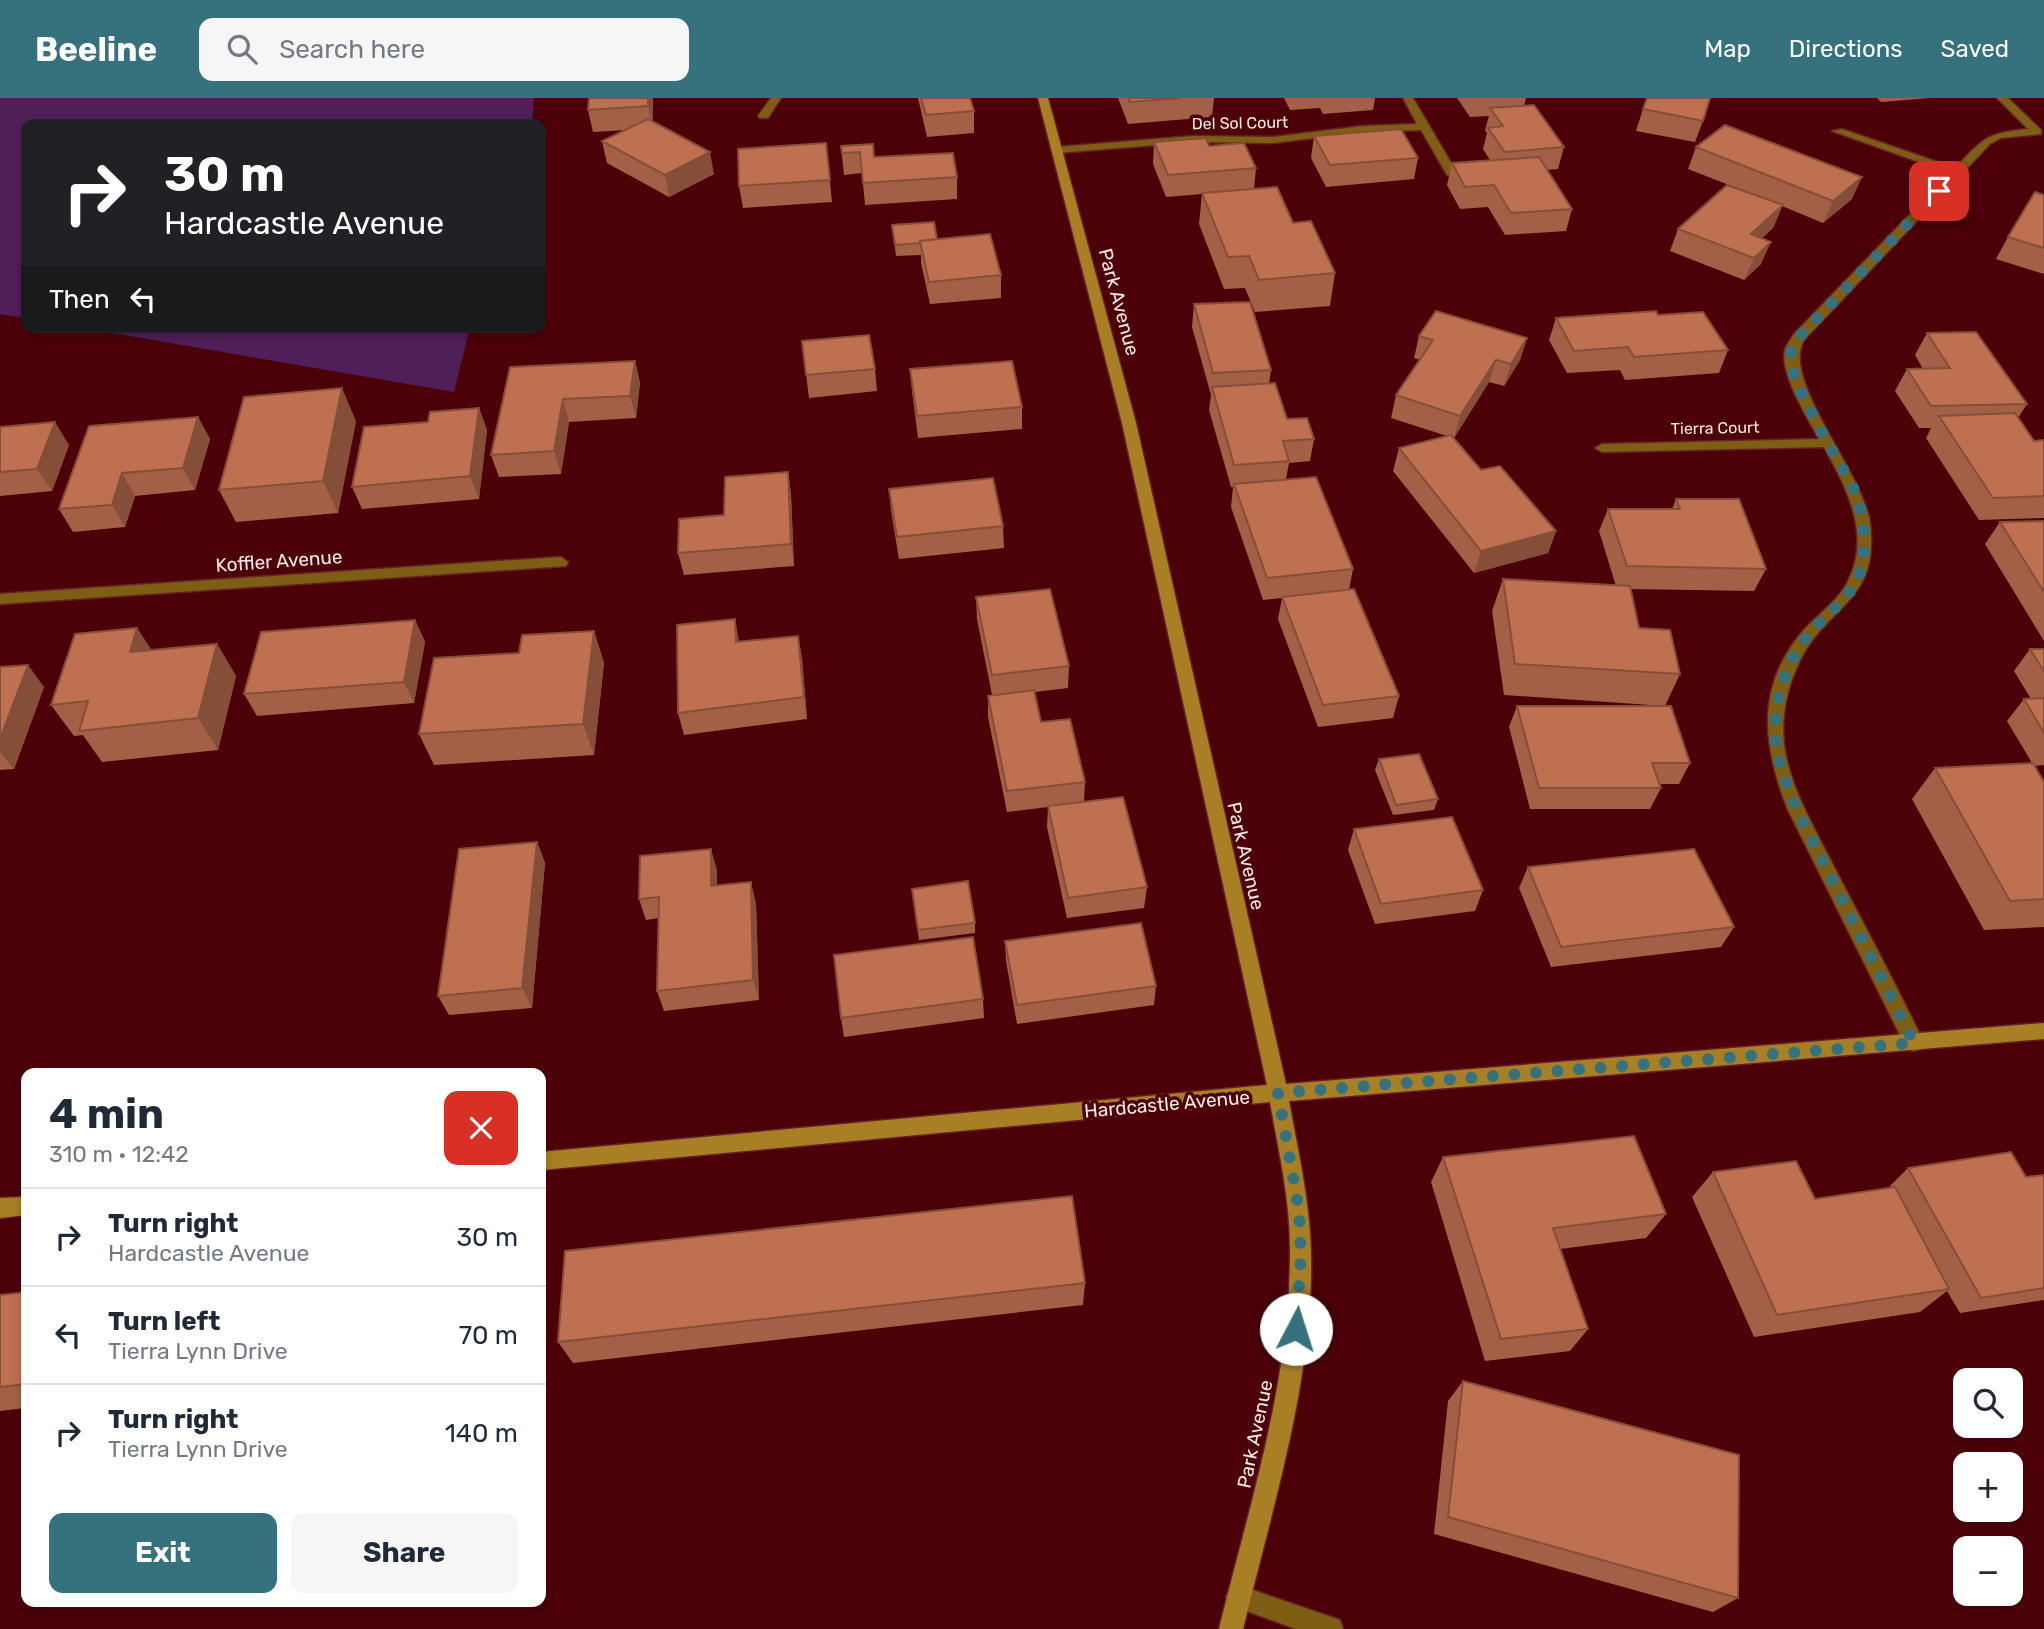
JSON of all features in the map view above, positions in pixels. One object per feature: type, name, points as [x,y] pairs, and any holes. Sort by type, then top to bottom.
[{"type":"street","points":[[764,116],[776,98]]},
{"type":"street","name":"Park Avenue","points":[[1043,98],[1129,423],[1278,1093],[1299,1210],[1299,1309],[1279,1432],[1231,1629]]},
{"type":"street","points":[[1408,98],[1451,173]]},
{"type":"street","points":[[2002,98],[2041,132]]},
{"type":"street","name":"Del Sol Court","points":[[1057,150],[1193,139],[1273,140],[1363,129],[1424,127]]},
{"type":"street","points":[[1838,131],[1957,172]]},
{"type":"street","points":[[1914,1043],[1796,808],[1783,773],[1776,742],[1776,710],[1795,654],[1807,636],[1851,592],[1863,569],[1863,516],[1855,491],[1796,380],[1791,351],[1798,338],[1986,142],[1998,135],[2041,132]]},
{"type":"street","name":"Tierra Court","points":[[1602,448],[1829,443]]},
{"type":"street","name":"Koffler Avenue","points":[[0,598],[561,562]]},
{"type":"street","name":"Hardcastle Avenue","points":[[546,1161],[1278,1093],[2044,1031]]},
{"type":"street","points":[[0,1208],[21,1206]]},
{"type":"street","points":[[1238,1597],[1331,1629]]},
{"type":"shaded area","points":[[0,98],[534,98],[532,119],[21,119],[21,317],[0,314]]},
{"type":"shaded area","points":[[112,333],[469,333],[454,392]]},
{"type":"building","points":[[589,98],[648,98],[648,106],[588,110]]},
{"type":"building","points":[[921,98],[970,98],[974,111],[926,115]]},
{"type":"building","points":[[1128,98],[1181,98],[1130,102]]},
{"type":"building","points":[[1647,98],[1710,98],[1703,121],[1643,109]]},
{"type":"building","points":[[1534,105],[1564,147],[1505,152],[1488,128],[1503,126],[1490,108]]},
{"type":"building","points":[[648,119],[710,152],[665,175],[602,141]]},
{"type":"building","points":[[1725,125],[1862,177],[1833,201],[1696,147]]},
{"type":"building","points":[[1401,129],[1418,158],[1330,165],[1314,136]]},
{"type":"building","points":[[1206,138],[1209,146],[1244,143],[1256,168],[1168,175],[1154,142]]},
{"type":"building","points":[[826,143],[830,180],[739,186],[738,149]]},
{"type":"building","points":[[873,144],[874,157],[953,153],[957,177],[863,183],[860,152],[842,153],[841,146]]},
{"type":"building","points":[[1539,157],[1572,209],[1511,213],[1494,185],[1465,187],[1452,163]]},
{"type":"building","points":[[1727,185],[1783,205],[1751,234],[1771,242],[1754,258],[1678,229]]},
{"type":"building","points":[[1277,187],[1293,223],[1311,221],[1335,273],[1259,280],[1249,256],[1228,257],[1202,193]]},
{"type":"building","points":[[2035,192],[2044,195],[2044,248],[2008,237]]},
{"type":"building","points":[[934,222],[937,239],[895,245],[892,225]]},
{"type":"building","points":[[990,234],[1001,275],[929,282],[920,241]]},
{"type":"building","points":[[1250,302],[1271,370],[1213,373],[1194,304]]},
{"type":"building","points":[[1436,311],[1527,338],[1511,364],[1496,360],[1460,416],[1396,395],[1433,340],[1419,336]]},
{"type":"building","points":[[1656,311],[1658,315],[1703,312],[1728,350],[1634,357],[1628,347],[1574,351],[1556,318]]},
{"type":"building","points":[[1976,332],[2027,404],[1931,406],[1907,369],[1950,368],[1927,333]]},
{"type":"building","points":[[869,335],[875,369],[806,375],[802,341]]},
{"type":"building","points":[[635,361],[630,396],[563,399],[554,451],[491,455],[510,367]]},
{"type":"building","points":[[1012,361],[1022,407],[917,416],[910,369]]},
{"type":"building","points":[[1275,383],[1287,419],[1307,418],[1314,439],[1283,441],[1289,461],[1234,465],[1212,387]]},
{"type":"building","points":[[342,388],[323,481],[219,490],[244,397]]},
{"type":"building","points":[[479,408],[470,476],[352,487],[364,427],[428,422],[430,412]]},
{"type":"building","points":[[2015,413],[2034,441],[2044,440],[2044,496],[1993,498],[1939,416]]},
{"type":"building","points":[[198,417],[183,468],[122,473],[112,505],[59,509],[89,426]]},
{"type":"building","points":[[55,422],[37,469],[0,472],[0,427]]},
{"type":"building","points":[[1451,435],[1481,470],[1500,466],[1556,531],[1481,551],[1399,448]]},
{"type":"building","points":[[788,472],[791,544],[678,553],[679,519],[724,515],[725,477]]},
{"type":"building","points":[[1316,477],[1353,569],[1267,578],[1234,484]]},
{"type":"building","points":[[993,478],[1003,526],[897,537],[889,489]]},
{"type":"building","points":[[1676,499],[1739,499],[1766,569],[1627,566],[1608,509],[1680,509]]},
{"type":"building","points":[[2044,521],[2044,592],[2000,522]]},
{"type":"building","points":[[1503,579],[1630,586],[1639,628],[1670,630],[1680,674],[1515,664]]},
{"type":"building","points":[[1050,589],[1069,666],[992,675],[976,597]]},
{"type":"building","points":[[1354,589],[1399,696],[1323,705],[1282,597]]},
{"type":"building","points":[[735,619],[736,642],[798,636],[804,697],[678,713],[677,625]]},
{"type":"building","points":[[415,620],[404,682],[244,694],[261,632]]},
{"type":"building","points":[[137,628],[130,652],[217,644],[198,718],[79,731],[88,701],[51,705],[75,634]]},
{"type":"building","points":[[594,631],[583,724],[419,734],[434,658],[519,653],[522,635]]},
{"type":"building","points":[[2030,649],[2044,649],[2044,671]]},
{"type":"building","points":[[28,665],[0,739],[0,667]]},
{"type":"building","points":[[1034,690],[1041,722],[1070,719],[1085,782],[1007,791],[988,696]]},
{"type":"building","points":[[2044,698],[2044,733],[2024,699]]},
{"type":"building","points":[[1517,706],[1671,706],[1690,763],[1652,763],[1661,788],[1539,788]]},
{"type":"building","points":[[1419,754],[1438,799],[1396,805],[1379,759]]},
{"type":"building","points":[[2033,763],[2044,782],[2044,899],[2010,901],[1935,768]]},
{"type":"building","points":[[1123,797],[1147,887],[1068,898],[1048,806]]},
{"type":"building","points":[[1452,817],[1483,890],[1381,904],[1354,829]]},
{"type":"building","points":[[537,842],[522,988],[438,996],[459,849]]},
{"type":"building","points":[[711,849],[711,886],[751,882],[753,980],[657,991],[659,897],[639,899],[640,856]]},
{"type":"building","points":[[1694,849],[1734,927],[1561,947],[1528,867]]},
{"type":"building","points":[[968,881],[975,923],[918,930],[912,889]]},
{"type":"building","points":[[1141,923],[1156,986],[1017,1005],[1005,941]]},
{"type":"building","points":[[973,937],[983,999],[841,1018],[834,955]]},
{"type":"building","points":[[1634,1136],[1666,1214],[1553,1228],[1588,1329],[1501,1339],[1443,1157]]},
{"type":"building","points":[[2011,1152],[2026,1177],[2044,1175],[2044,1288],[1981,1298],[1908,1168]]},
{"type":"building","points":[[1796,1161],[1815,1199],[1895,1187],[1949,1289],[1777,1315],[1713,1172]]},
{"type":"building","points":[[1072,1196],[1085,1283],[558,1342],[565,1251]]},
{"type":"building","points":[[21,1293],[21,1385],[0,1387],[0,1295]]},
{"type":"building","points":[[1463,1381],[1739,1455],[1738,1598],[1448,1517]]},
{"type":"route","points":[[1296,1329],[1301,1256],[1299,1210],[1278,1093],[1914,1043],[1796,808],[1783,773],[1776,742],[1776,710],[1795,654],[1807,636],[1851,592],[1863,569],[1863,516],[1855,491],[1796,380],[1791,364],[1791,351],[1798,338],[1939,191]]}]
